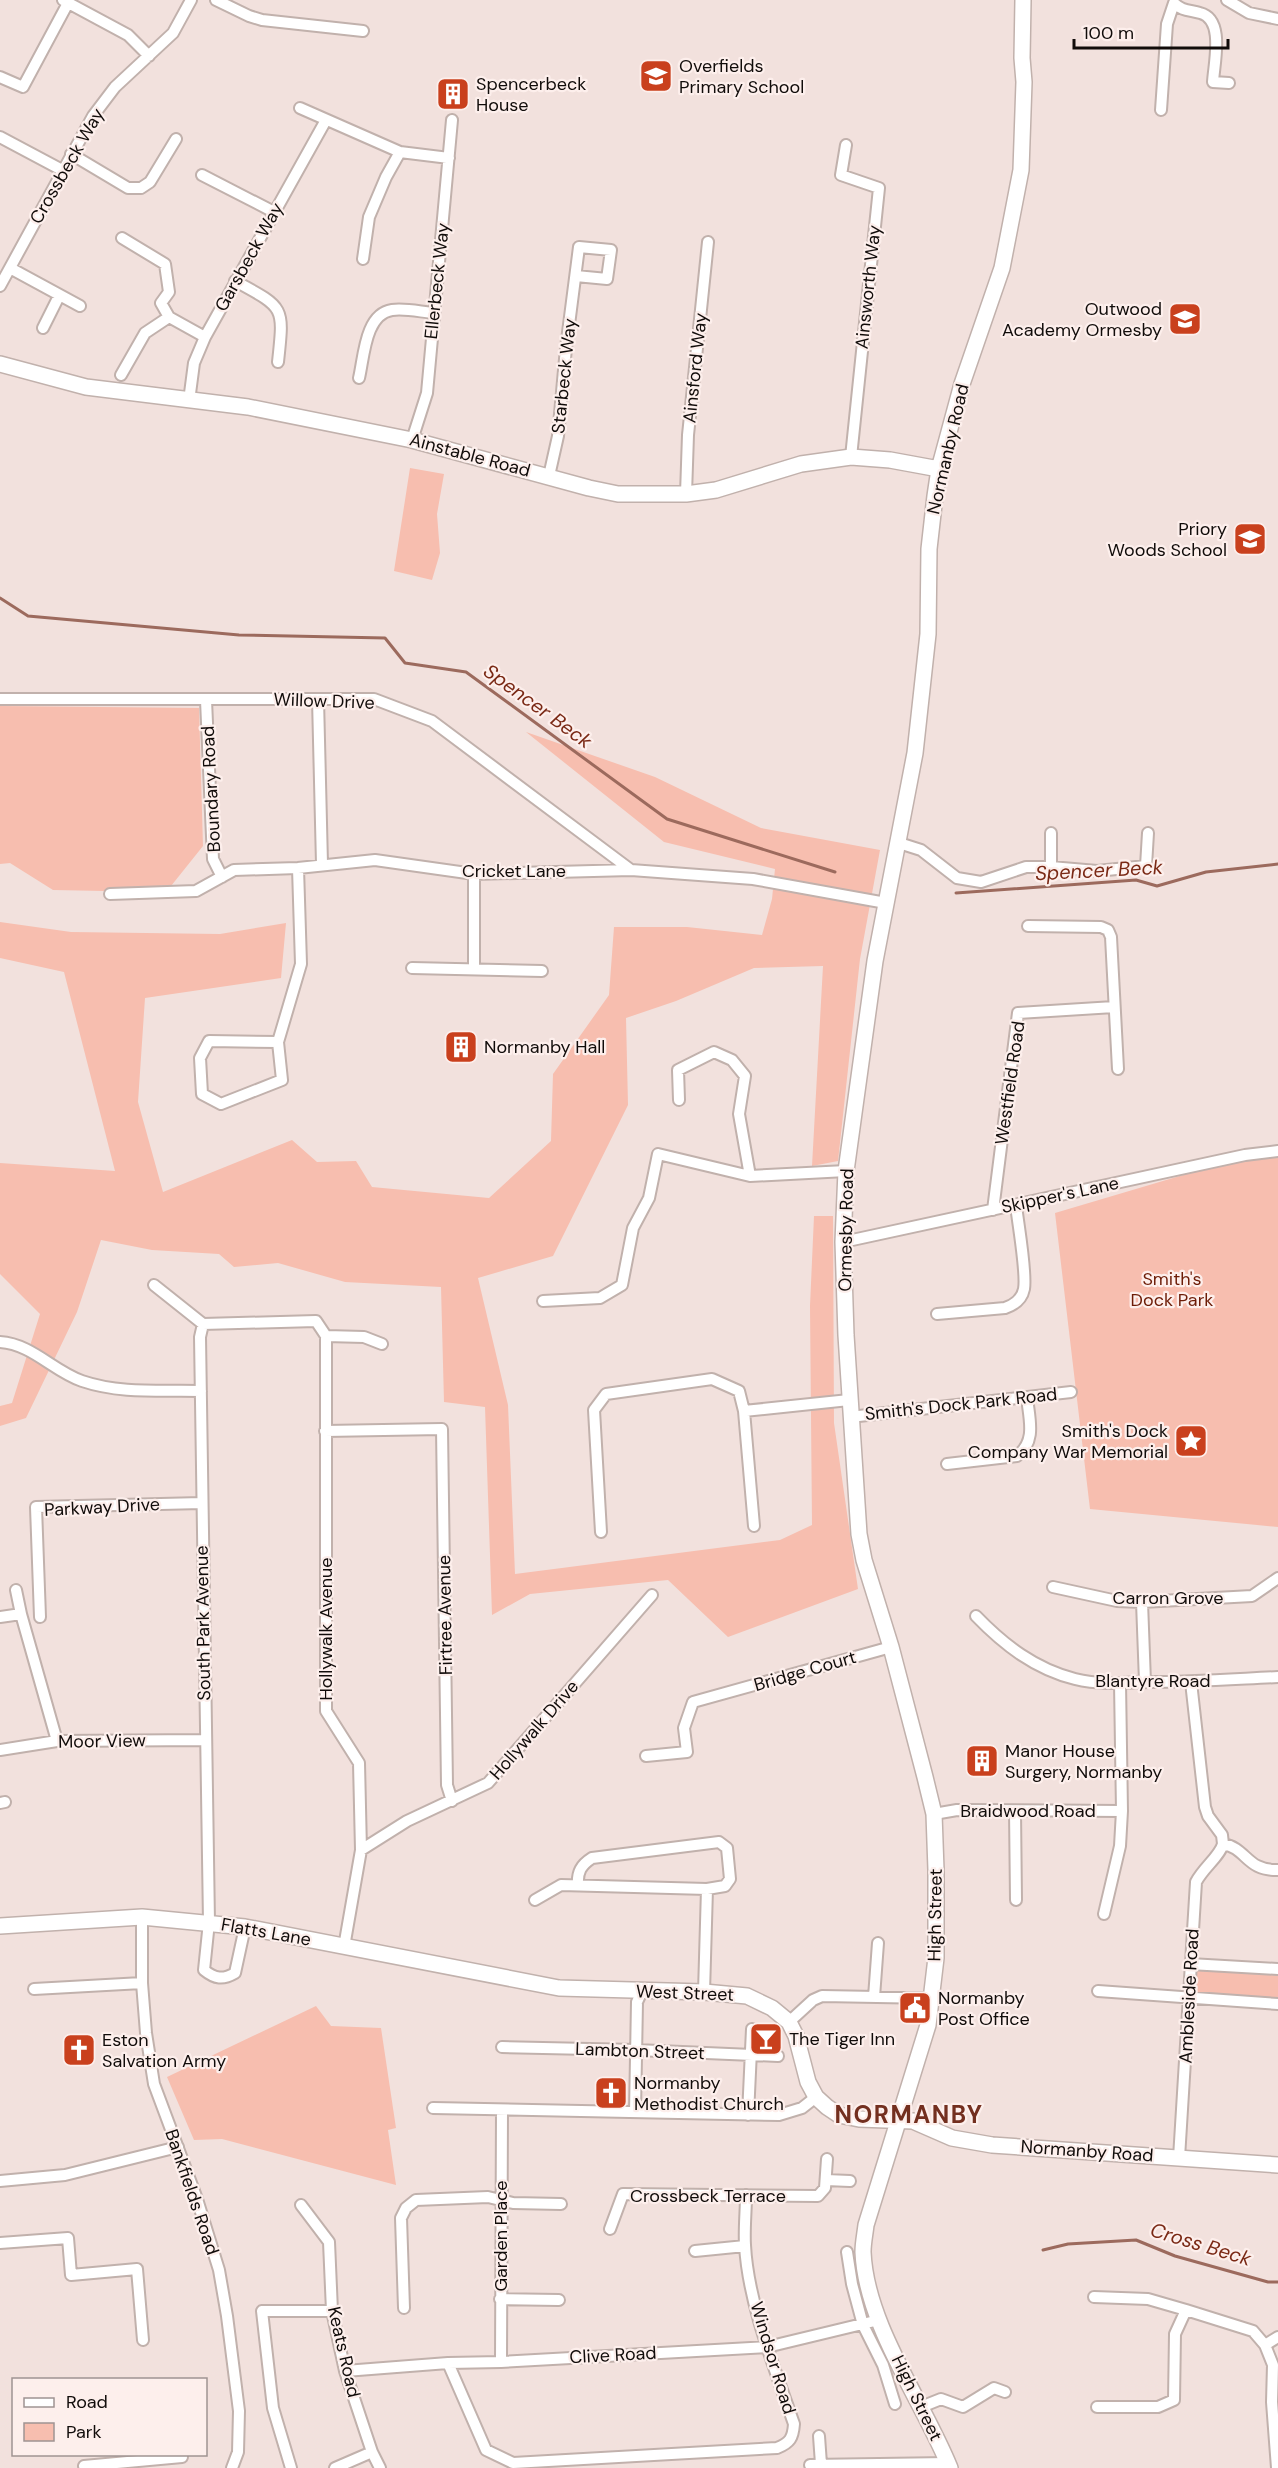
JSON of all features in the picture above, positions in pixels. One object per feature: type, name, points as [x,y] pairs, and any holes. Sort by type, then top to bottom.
[{"type":"main road","name":"Normanby Road","points":[[886,903],[915,753],[928,634],[931,523],[939,469],[962,384],[1002,268],[1021,170],[1024,124],[1023,0]]},
{"type":"main road","name":"Ainstable Road","points":[[0,364],[86,387],[248,407],[412,440],[618,494],[686,494],[717,489],[801,464],[851,457],[890,460],[939,469]]},
{"type":"main road","name":"Ormesby Road","points":[[864,1560],[855,1504],[843,1242],[846,1171],[875,961],[886,903]]},
{"type":"main road","name":"High Street","points":[[864,1560],[891,1647],[934,1814],[936,1947],[932,1998],[921,2052],[866,2225],[863,2251],[867,2282],[879,2320],[949,2466]]},
{"type":"main road","name":"Flatts Lane","points":[[0,1926],[142,1917],[208,1922],[245,1927],[529,1982]]},
{"type":"main road","name":"West Street","points":[[529,1982],[559,1988],[639,1996],[704,1992],[747,1996],[772,2008],[789,2022]]},
{"type":"main road","points":[[789,2022],[796,2036],[808,2082],[816,2097],[827,2108],[839,2115],[859,2119],[899,2120]]},
{"type":"main road","name":"Normanby Road","points":[[899,2120],[913,2121],[952,2138],[992,2145],[1278,2165]]},
{"type":"street","name":"Crossbeck Way","points":[[0,286],[62,170],[105,100],[173,33],[191,0]]},
{"type":"street","points":[[216,0],[262,20],[363,31]]},
{"type":"street","points":[[1227,0],[1249,13],[1278,19]]},
{"type":"street","points":[[0,77],[23,87],[65,1],[128,35],[149,56]]},
{"type":"street","points":[[1161,110],[1167,24],[1173,2],[1179,8],[1209,17],[1214,24],[1213,82],[1229,83]]},
{"type":"street","points":[[300,108],[400,152],[449,158]]},
{"type":"street","name":"Garsbeck Way","points":[[189,401],[194,363],[205,337],[326,120]]},
{"type":"street","name":"Ellerbeck Way","points":[[412,440],[426,393],[453,120]]},
{"type":"street","points":[[0,137],[62,170]]},
{"type":"street","points":[[72,154],[128,188],[141,188],[150,182],[176,140]]},
{"type":"street","name":"Ainsworth Way","points":[[846,145],[841,176],[879,188],[851,457]]},
{"type":"street","points":[[363,259],[369,217],[386,177],[400,152]]},
{"type":"street","points":[[202,175],[274,212]]},
{"type":"street","points":[[122,238],[165,264],[169,292],[161,303],[169,317],[205,337]]},
{"type":"street","name":"Ainsford Way","points":[[686,494],[688,435],[708,243]]},
{"type":"street","points":[[10,268],[80,306]]},
{"type":"street","name":"Starbeck Way","points":[[549,476],[558,436],[566,348],[576,276]]},
{"type":"street","points":[[235,281],[271,300],[280,311],[283,321],[279,362]]},
{"type":"street","points":[[43,328],[59,296]]},
{"type":"street","points":[[359,378],[371,325],[383,312],[394,310],[434,313]]},
{"type":"street","points":[[121,375],[145,333],[169,317]]},
{"type":"street","name":"Willow Drive","points":[[0,699],[374,699],[432,721],[632,870]]},
{"type":"street","points":[[318,699],[322,864]]},
{"type":"street","name":"Boundary Road","points":[[206,700],[213,859],[222,877]]},
{"type":"street","points":[[1051,833],[1051,867]]},
{"type":"street","points":[[899,843],[921,850],[957,878],[981,882],[1026,867],[1097,871],[1146,866],[1148,833]]},
{"type":"street","name":"Cricket Lane","points":[[110,894],[196,891],[234,870],[298,868],[375,860],[474,874],[632,870],[753,879],[886,903]]},
{"type":"street","points":[[279,1042],[209,1041],[200,1058],[202,1094],[221,1104],[282,1080],[279,1042],[300,964],[298,868]]},
{"type":"street","points":[[474,874],[474,969]]},
{"type":"street","points":[[1028,926],[1101,927],[1108,930],[1111,937],[1118,1070]]},
{"type":"street","points":[[412,968],[542,971]]},
{"type":"street","name":"Westfield Road","points":[[993,1210],[1017,1013],[1114,1007]]},
{"type":"street","points":[[679,1100],[678,1070],[714,1053],[732,1060],[745,1076],[739,1114],[750,1176]]},
{"type":"street","name":"Skipper's Lane","points":[[843,1242],[1245,1155],[1278,1151]]},
{"type":"street","points":[[543,1301],[600,1298],[622,1285],[633,1228],[649,1198],[657,1154],[750,1176],[846,1171]]},
{"type":"street","points":[[937,1314],[1005,1308],[1019,1299],[1024,1284],[1016,1205]]},
{"type":"street","points":[[154,1286],[203,1324],[316,1321],[326,1336],[364,1337],[382,1344]]},
{"type":"street","name":"South Park Avenue","points":[[203,1324],[200,1337],[208,1922],[204,1970],[214,1978],[227,1978],[235,1973],[245,1927]]},
{"type":"street","name":"Hollywalk Avenue","points":[[326,1336],[326,1711],[359,1764],[361,1850],[344,1947]]},
{"type":"street","points":[[1,1341],[20,1346],[80,1381],[111,1390],[201,1390]]},
{"type":"street","points":[[601,1532],[594,1410],[606,1394],[712,1379],[739,1391],[744,1411],[754,1526]]},
{"type":"street","name":"Smith's Dock Park Road","points":[[850,1417],[1071,1392]]},
{"type":"street","points":[[947,1464],[1017,1456],[1024,1451],[1031,1437],[1027,1397]]},
{"type":"street","points":[[744,1411],[849,1400]]},
{"type":"street","name":"Firtree Avenue","points":[[325,1431],[442,1429],[447,1785],[452,1801]]},
{"type":"street","name":"Parkway Drive","points":[[40,1617],[36,1507],[202,1503]]},
{"type":"street","name":"Carron Grove","points":[[1053,1587],[1118,1601],[1142,1602],[1252,1596],[1278,1578]]},
{"type":"street","points":[[16,1590],[57,1741]]},
{"type":"street","name":"Hollywalk Drive","points":[[361,1850],[406,1821],[488,1783],[652,1595]]},
{"type":"street","points":[[1142,1602],[1145,1682]]},
{"type":"street","points":[[0,1617],[21,1614]]},
{"type":"street","name":"Blantyre Road","points":[[976,1616],[1010,1648],[1051,1671],[1075,1679],[1120,1683],[1278,1677]]},
{"type":"street","name":"Bridge Court","points":[[646,1756],[687,1752],[684,1728],[693,1702],[891,1647]]},
{"type":"street","points":[[1191,1682],[1205,1807],[1208,1816],[1222,1835],[1223,1844],[1234,1846],[1253,1865],[1267,1870],[1278,1870]]},
{"type":"street","points":[[1104,1914],[1120,1846],[1122,1811],[1120,1683]]},
{"type":"street","name":"Moor View","points":[[0,1750],[57,1741],[205,1740]]},
{"type":"street","name":"Braidwood Road","points":[[934,1814],[957,1810],[1122,1811]]},
{"type":"street","points":[[1015,1811],[1016,1900]]},
{"type":"street","points":[[535,1900],[561,1885],[707,1889],[725,1886],[730,1879],[727,1848],[718,1842],[592,1858],[584,1863],[578,1872],[578,1885]]},
{"type":"street","name":"Ambleside Road","points":[[1179,2158],[1196,1882],[1202,1869],[1221,1851],[1223,1844]]},
{"type":"street","points":[[704,1992],[707,1889]]},
{"type":"street","name":"Bankfields Road","points":[[142,1917],[141,1983],[154,2084],[197,2199],[219,2270],[239,2410],[238,2452],[232,2468]]},
{"type":"street","points":[[874,1997],[878,1943]]},
{"type":"street","points":[[1191,1964],[1278,1969]]},
{"type":"street","points":[[34,1989],[141,1983]]},
{"type":"street","points":[[1098,1991],[1278,2004]]},
{"type":"street","points":[[635,2112],[639,1996]]},
{"type":"street","points":[[789,2022],[813,2000],[822,1996],[932,1998]]},
{"type":"street","points":[[748,2115],[752,2029]]},
{"type":"street","name":"Lambton Street","points":[[502,2047],[778,2056]]},
{"type":"street","points":[[433,2108],[748,2115],[793,2112],[816,2097]]},
{"type":"street","name":"Garden Place","points":[[501,2362],[502,2110]]},
{"type":"street","points":[[0,2181],[65,2175],[178,2147]]},
{"type":"street","points":[[827,2159],[826,2184],[850,2181]]},
{"type":"street","name":"Crossbeck Terrace","points":[[610,2229],[623,2193],[818,2196],[826,2184]]},
{"type":"street","name":"Windsor Road","points":[[448,2362],[486,2450],[513,2463],[560,2464],[777,2448],[788,2444],[793,2435],[794,2424],[767,2347],[751,2285],[745,2246],[746,2194]]},
{"type":"street","points":[[404,2308],[401,2218],[406,2208],[416,2200],[488,2197],[561,2204]]},
{"type":"street","name":"Keats Road","points":[[301,2205],[330,2242],[332,2311],[345,2371],[372,2452],[380,2468]]},
{"type":"street","points":[[0,2243],[68,2238],[71,2276],[137,2269],[143,2340]]},
{"type":"street","points":[[694,2251],[745,2246]]},
{"type":"street","points":[[847,2252],[852,2284],[863,2325],[883,2365],[895,2404]]},
{"type":"street","points":[[1094,2298],[1148,2299],[1253,2331],[1265,2345],[1273,2365],[1277,2468]]},
{"type":"street","points":[[500,2300],[559,2300]]},
{"type":"street","points":[[1097,2407],[1158,2407],[1174,2400],[1175,2334],[1186,2310]]},
{"type":"street","points":[[291,2468],[273,2408],[262,2311],[332,2311]]},
{"type":"street","name":"Clive Road","points":[[345,2371],[448,2362],[501,2362],[767,2347],[879,2320]]},
{"type":"street","points":[[1265,2345],[1278,2337]]},
{"type":"street","points":[[921,2407],[941,2399],[963,2407],[994,2388],[1005,2392]]},
{"type":"street","points":[[819,2436],[815,2465],[949,2466]]},
{"type":"street","points":[[335,2468],[372,2452]]},
{"type":"street","points":[[84,2468],[84,2466],[182,2457]]},
{"type":"green space","points":[[410,468],[444,474],[437,514],[440,553],[432,580],[394,571]]},
{"type":"green space","points":[[0,706],[199,708],[203,846],[171,886],[105,891],[53,890],[10,863],[0,864]]},
{"type":"green space","points":[[526,732],[655,777],[761,828],[880,850],[860,959],[838,1161],[812,1166],[823,966],[754,968],[676,1001],[626,1018],[628,1105],[553,1256],[478,1278],[508,1405],[515,1574],[780,1540],[812,1525],[810,1306],[814,1216],[833,1216],[834,1423],[858,1589],[728,1637],[668,1580],[530,1594],[492,1615],[485,1407],[444,1402],[441,1287],[345,1282],[278,1263],[234,1267],[219,1254],[152,1250],[101,1240],[77,1312],[26,1418],[0,1426],[0,1406],[12,1403],[40,1314],[0,1274],[0,1163],[115,1171],[64,972],[0,958],[0,922],[71,932],[220,934],[286,923],[281,978],[145,998],[138,1102],[163,1192],[292,1140],[317,1162],[356,1161],[372,1187],[489,1198],[551,1141],[553,1074],[609,995],[614,927],[687,927],[762,935],[772,899],[775,869],[664,842]]},
{"type":"green space","name":"Smith's Dock Park","points":[[1278,1155],[1278,1527],[1090,1509],[1055,1213],[1237,1159]]},
{"type":"green space","points":[[1192,1968],[1278,1973],[1278,1998],[1193,1992]]},
{"type":"green space","points":[[316,2006],[331,2026],[381,2028],[396,2128],[388,2130],[396,2185],[222,2139],[194,2140],[167,2077]]},
{"type":"waterway","name":"Spencer Beck","points":[[0,598],[28,616],[239,635],[385,638],[405,663],[466,672],[667,819],[835,872]]},
{"type":"waterway","name":"Spencer Beck","points":[[956,893],[1136,880],[1157,886],[1206,872],[1278,864]]},
{"type":"waterway","name":"Cross Beck","points":[[1043,2250],[1068,2244],[1136,2240],[1175,2256],[1268,2282],[1278,2282]]},
{"type":"place","name":"Overfields Primary School","points":[[656,76]]},
{"type":"place","name":"Spencerbeck House","points":[[453,94]]},
{"type":"place","name":"Outwood Academy Ormesby","points":[[1185,319]]},
{"type":"place","name":"Priory Woods School","points":[[1250,539]]},
{"type":"place","name":"Normanby Hall","points":[[461,1047]]},
{"type":"place","name":"Smith's Dock Company War Memorial","points":[[1191,1441]]},
{"type":"place","name":"Manor House Surgery, Normanby","points":[[982,1761]]},
{"type":"place","name":"Normanby Post Office","points":[[915,2008]]},
{"type":"place","name":"The Tiger Inn","points":[[766,2039]]},
{"type":"place","name":"Eston Salvation Army","points":[[79,2050]]},
{"type":"place","name":"Normanby Methodist Church","points":[[611,2093]]},
{"type":"district","name":"NORMANBY","points":[[909,2114]]}]
